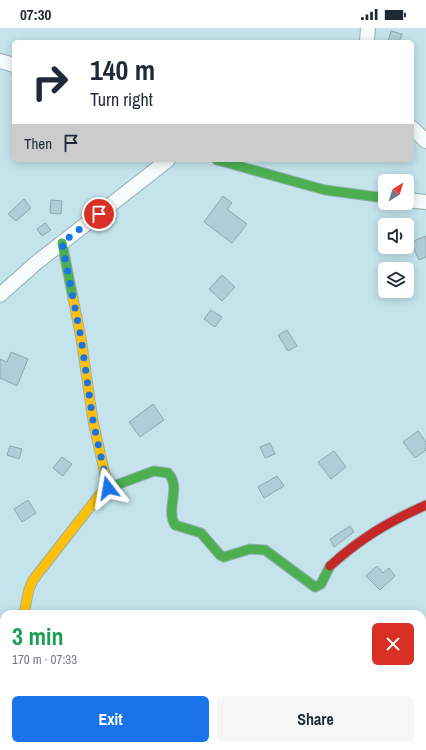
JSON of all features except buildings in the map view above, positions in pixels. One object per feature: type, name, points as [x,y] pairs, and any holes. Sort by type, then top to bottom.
[{"type":"street","points":[[366,40],[368,28]]},
{"type":"street","points":[[0,61],[12,64]]},
{"type":"street","points":[[414,130],[426,141]]},
{"type":"street","points":[[0,295],[62,243],[165,162]]},
{"type":"street","points":[[236,163],[325,190],[378,197]]},
{"type":"street","points":[[414,201],[426,202]]},
{"type":"street","points":[[62,243],[81,338],[93,421],[108,488]]},
{"type":"street","points":[[25,610],[29,589],[33,580],[101,493],[108,488],[153,470],[162,470],[167,472],[172,477],[175,487],[170,514],[175,525],[201,534],[220,555],[224,557],[260,547],[315,587],[321,584],[329,567],[349,549],[389,522],[426,505]]},
{"type":"traffic: fast","points":[[224,162],[325,190],[378,197]]},
{"type":"traffic: fast","points":[[62,243],[73,298]]},
{"type":"traffic: fast","points":[[108,488],[154,471],[168,473],[174,485],[172,518],[175,525],[201,533],[220,555],[224,557],[250,549],[265,550],[315,587],[321,584],[330,566]]},
{"type":"traffic: slow","points":[[25,610],[29,589],[33,580],[101,493],[108,488],[93,421],[81,338],[73,298]]},
{"type":"traffic: jam","points":[[330,566],[375,531],[426,505]]},
{"type":"route","points":[[99,214],[62,243],[81,338],[93,421],[108,488]]}]
